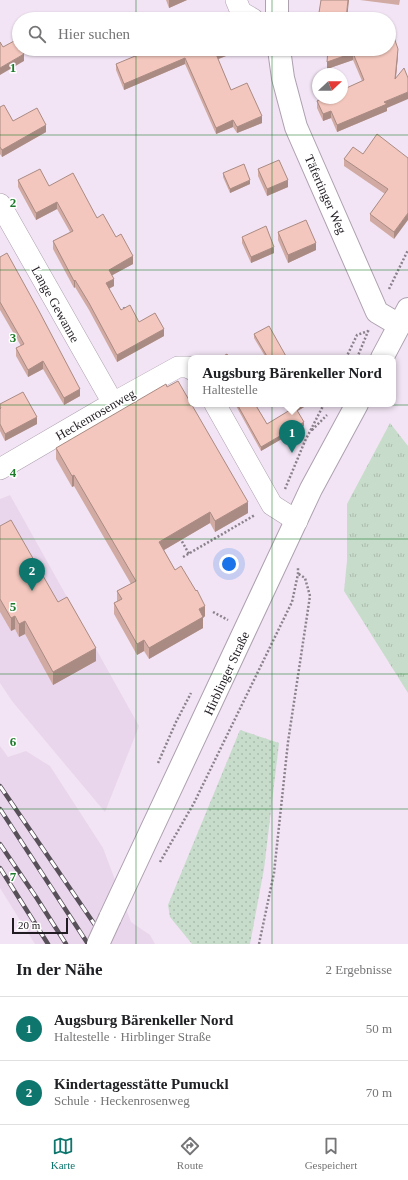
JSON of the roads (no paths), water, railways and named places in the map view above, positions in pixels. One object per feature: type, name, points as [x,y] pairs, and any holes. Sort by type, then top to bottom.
[{"type":"street","points":[[236,0],[241,12]]},
{"type":"street","points":[[276,12],[277,0]]},
{"type":"street","name":"Täfertinger Weg","points":[[280,56],[283,78],[296,127],[377,312],[403,317]]},
{"type":"street","name":"Lange Gewanne","points":[[0,204],[113,403]]},
{"type":"street","points":[[384,355],[403,317]]},
{"type":"street","name":"Heckenrosenweg","points":[[0,469],[178,367],[188,367]]},
{"type":"street","points":[[217,407],[275,506],[296,521]]},
{"type":"street","name":"Hirblinger Straße","points":[[98,944],[288,564],[296,521],[311,489],[355,407]]},
{"type":"railway","points":[[0,786],[108,944]]},
{"type":"railway","points":[[0,809],[88,944]]},
{"type":"railway","points":[[0,844],[66,944]]},
{"type":"railway","points":[[0,868],[48,944]]},
{"type":"place","name":"Augsburg Bärenkeller Nord","points":[[292,453]]},
{"type":"place","name":"Kindertagesstätte Pumuckl","points":[[32,591]]}]
